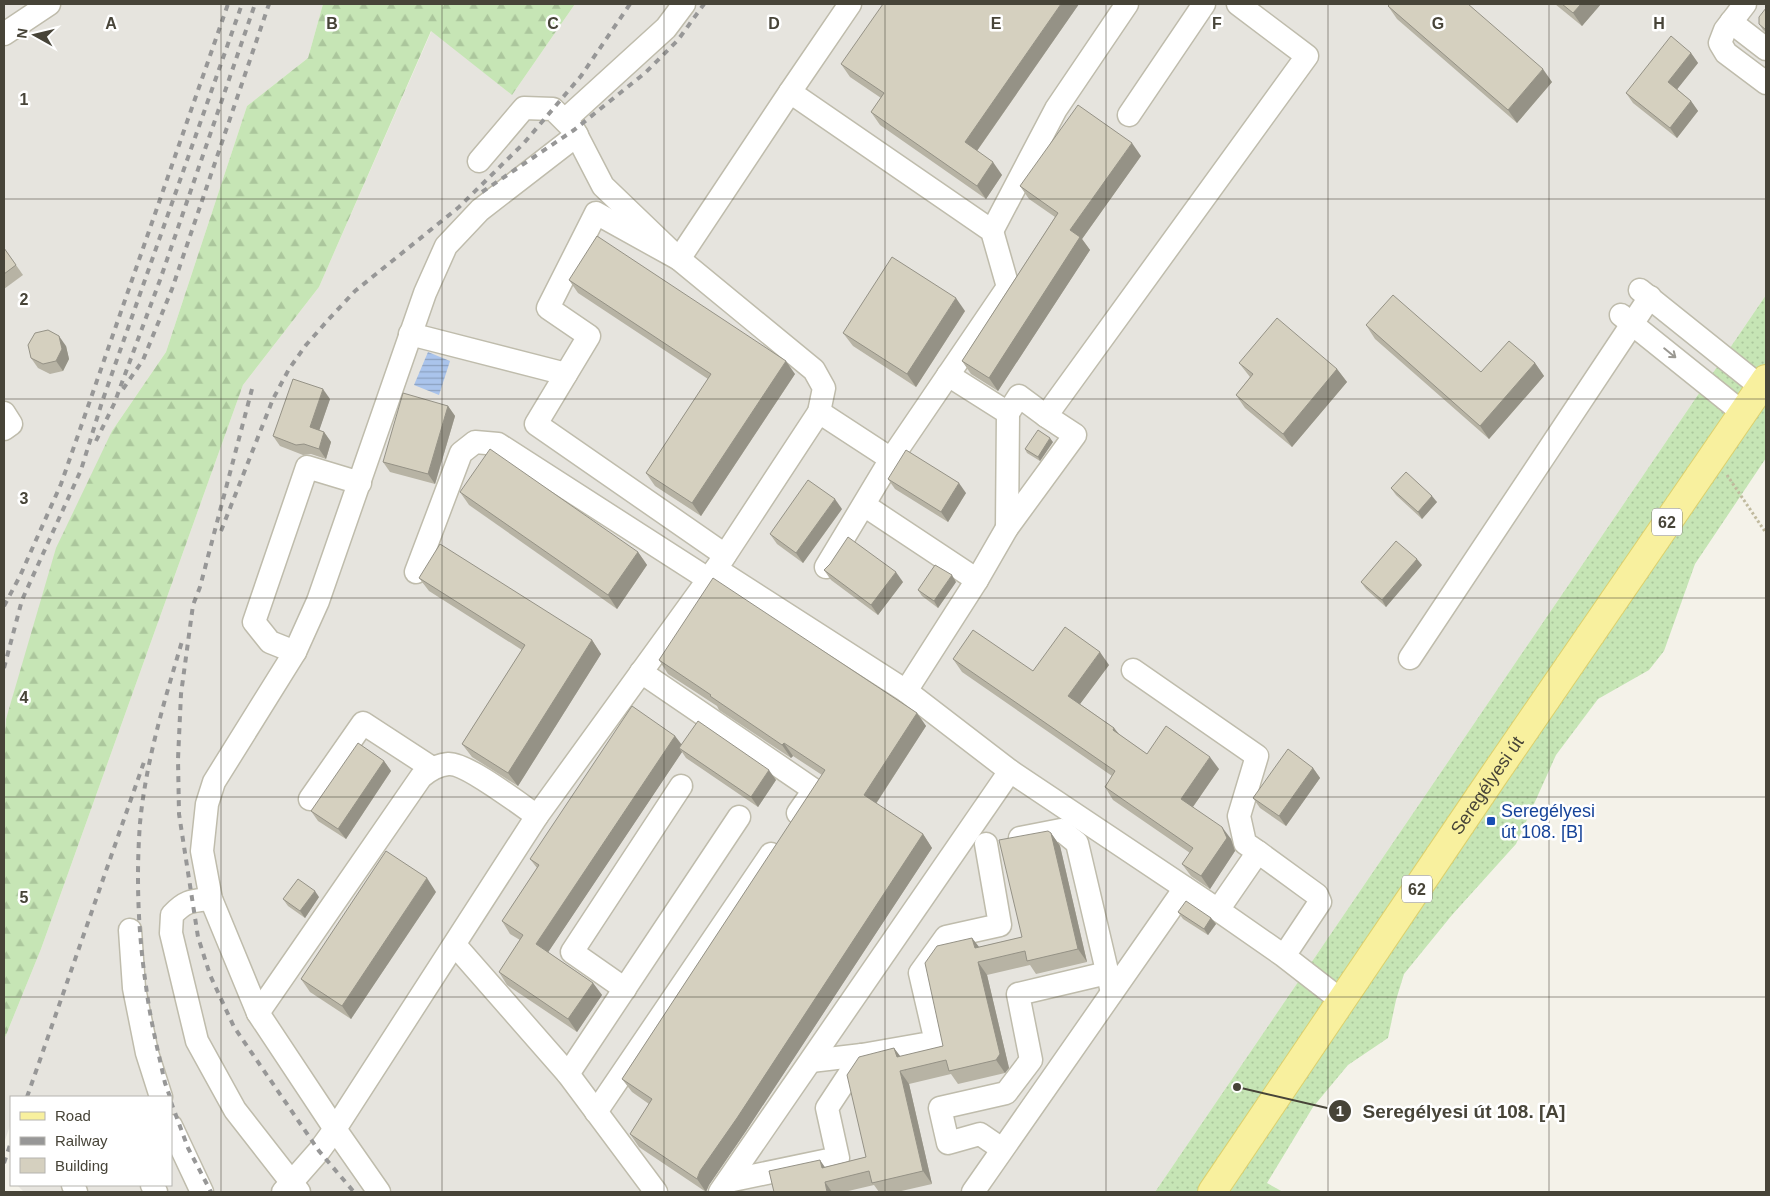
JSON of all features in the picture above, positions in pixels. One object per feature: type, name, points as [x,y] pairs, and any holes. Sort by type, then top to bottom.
[{"type":"main road","name":"Seregélyesi út","points":[[1212,1192],[1486,786],[1713,454],[1764,383]]},
{"type":"lane","points":[[4,34],[49,4]]},
{"type":"lane","points":[[379,1192],[258,1013],[211,899],[202,851],[207,804],[214,782],[294,652],[318,601],[410,334],[425,293],[446,246],[480,210],[571,128],[666,28],[684,4]]},
{"type":"lane","points":[[679,260],[850,4]]},
{"type":"lane","points":[[992,231],[1056,109],[1127,4]]},
{"type":"lane","points":[[1046,416],[1307,56],[1238,4]]},
{"type":"lane","points":[[1745,4],[1725,30],[1720,43],[1726,53],[1766,83]]},
{"type":"lane","points":[[1129,114],[1194,7]]},
{"type":"lane","points":[[1731,22],[1766,49]]},
{"type":"lane","points":[[790,92],[992,231],[1008,287],[891,459],[826,566]]},
{"type":"lane","points":[[211,899],[192,901],[181,905],[172,915],[171,933],[197,1041],[235,1110],[291,1189],[335,1129],[537,816],[716,567],[818,412],[824,388],[814,370],[679,260],[602,186],[571,128],[553,109],[524,108],[479,161]]},
{"type":"lane","points":[[679,260],[596,213],[548,308],[589,336],[536,424],[716,567]]},
{"type":"lane","points":[[1410,658],[1626,318],[1645,294],[1764,383]]},
{"type":"lane","points":[[1626,318],[1743,413]]},
{"type":"lane","points":[[410,334],[566,374]]},
{"type":"lane","points":[[948,375],[1008,413]]},
{"type":"lane","points":[[906,691],[977,580],[1007,528],[1075,435],[1019,396],[1008,413],[1007,528]]},
{"type":"lane","points":[[818,412],[891,459]]},
{"type":"lane","points":[[4,413],[11,424],[4,429]]},
{"type":"lane","points":[[416,572],[461,453],[475,442],[498,444],[716,567],[906,691],[1010,771],[1218,910],[1284,956],[1342,1001]]},
{"type":"lane","points":[[294,652],[270,642],[254,622],[307,467],[360,483]]},
{"type":"lane","points":[[864,505],[977,580]]},
{"type":"lane","points":[[1133,670],[1257,756],[1239,816],[1244,843],[1317,895],[1320,902],[1284,956]]},
{"type":"lane","points":[[596,1112],[814,790],[641,672]]},
{"type":"lane","points":[[310,799],[363,723],[432,768]]},
{"type":"lane","points":[[258,1013],[421,777],[432,768],[450,764],[466,769],[537,816]]},
{"type":"lane","points":[[724,1187],[810,1061],[977,838],[1010,771]]},
{"type":"lane","points":[[625,988],[572,952],[682,786]]},
{"type":"lane","points":[[568,1074],[739,818]]},
{"type":"lane","points":[[977,838],[1061,830],[1076,843],[1109,984]]},
{"type":"lane","points":[[810,1061],[862,1055],[936,1042],[920,973],[946,937],[1000,925],[977,838]]},
{"type":"lane","points":[[1218,910],[1258,852]]},
{"type":"lane","points":[[973,1192],[1109,984],[1185,888]]},
{"type":"lane","points":[[130,930],[134,988],[147,1054],[161,1096]]},
{"type":"lane","points":[[455,945],[568,1074],[656,1192]]},
{"type":"lane","points":[[1002,1149],[980,1134],[948,1143],[940,1108],[1006,1093],[1030,1060],[1018,994],[1109,984]]},
{"type":"lane","points":[[724,1187],[838,1158],[827,1108],[862,1055]]},
{"type":"lane","points":[[172,1128],[202,1192]]},
{"type":"path","points":[[1713,454],[1766,533]]},
{"type":"shaded area","points":[[4,4],[323,4],[308,58],[247,106],[166,352],[112,431],[6,719],[4,746]]},
{"type":"shaded area","points":[[575,4],[1766,4],[1766,295],[1155,1192],[24,1192],[18,1186],[172,1186],[172,1096],[10,1096],[10,1126],[4,1143],[4,1040],[41,949],[243,385],[319,287],[432,30],[512,95]]},
{"type":"green space","points":[[323,4],[575,4],[512,95],[431,31],[319,287],[243,385],[41,949],[4,1040],[4,746],[6,719],[56,548],[112,431],[166,352],[247,106],[308,58]]},
{"type":"green space","points":[[1766,295],[1766,458],[1695,564],[1664,651],[1649,670],[1598,699],[1556,755],[1516,844],[1452,915],[1404,974],[1388,1038],[1348,1065],[1313,1107],[1267,1183],[1283,1192],[1155,1192]]},
{"type":"water","points":[[428,352],[450,361],[439,395],[414,385]]},
{"type":"building","points":[[883,4],[1061,4],[965,142],[993,162],[977,186],[871,112],[884,93],[841,64]]},
{"type":"building","points":[[1390,4],[1468,4],[1543,69],[1508,110],[1388,6]]},
{"type":"building","points":[[1562,4],[1581,4],[1573,13]]},
{"type":"building","points":[[1766,8],[1766,30],[1759,24],[1759,17]]},
{"type":"building","points":[[1671,36],[1691,53],[1668,82],[1691,101],[1670,128],[1626,93]]},
{"type":"building","points":[[1078,105],[1132,143],[1070,230],[1080,237],[989,378],[962,361],[1058,213],[1020,186]]},
{"type":"building","points":[[597,236],[786,361],[692,503],[646,473],[711,374],[569,280]]},
{"type":"building","points":[[4,248],[16,265],[4,274]]},
{"type":"building","points":[[892,257],[956,298],[907,374],[843,333]]},
{"type":"building","points":[[1393,295],[1481,372],[1509,341],[1535,363],[1480,426],[1366,325]]},
{"type":"building","points":[[1277,318],[1337,369],[1283,434],[1236,395],[1253,374],[1239,363]]},
{"type":"building","points":[[48,330],[59,336],[62,349],[56,361],[43,364],[31,358],[28,345],[35,333]]},
{"type":"building","points":[[293,379],[323,389],[310,427],[324,432],[319,449],[304,444],[296,445],[273,436]]},
{"type":"building","points":[[403,393],[448,406],[428,474],[383,462]]},
{"type":"building","points":[[1038,430],[1050,438],[1038,457],[1025,449]]},
{"type":"building","points":[[490,449],[638,552],[608,595],[460,492]]},
{"type":"building","points":[[906,450],[959,483],[941,512],[888,479]]},
{"type":"building","points":[[1406,472],[1432,496],[1418,512],[1391,488]]},
{"type":"building","points":[[808,480],[835,499],[796,553],[770,534]]},
{"type":"building","points":[[848,537],[896,572],[871,605],[824,570]]},
{"type":"building","points":[[1396,541],[1417,559],[1382,600],[1361,582]]},
{"type":"building","points":[[440,544],[592,640],[508,773],[462,744],[525,645],[419,578]]},
{"type":"building","points":[[935,565],[952,575],[934,601],[918,590]]},
{"type":"building","points":[[713,578],[917,713],[864,795],[923,834],[737,1118],[700,1171],[697,1179],[630,1134],[652,1099],[622,1079],[825,770],[784,743],[782,745],[659,660]]},
{"type":"building","points":[[1065,627],[1100,652],[1068,696],[1147,754],[1166,726],[1210,757],[1181,799],[1222,827],[1227,838],[1201,876],[1182,864],[1193,848],[1105,787],[1115,771],[953,659],[973,630],[1033,671]]},
{"type":"building","points":[[632,706],[675,736],[536,944],[593,983],[568,1019],[499,972],[523,935],[502,921],[539,865],[530,859]]},
{"type":"building","points":[[698,721],[769,770],[751,797],[679,748]]},
{"type":"building","points":[[358,743],[384,761],[338,829],[311,811]]},
{"type":"building","points":[[1288,749],[1313,768],[1279,816],[1253,798]]},
{"type":"building","points":[[1048,831],[1051,833],[1078,949],[1027,961],[1025,951],[978,962],[1000,1054],[996,1060],[949,1071],[946,1060],[900,1071],[923,1171],[872,1183],[869,1171],[825,1182],[827,1192],[774,1192],[769,1171],[820,1160],[822,1168],[866,1157],[847,1075],[859,1057],[894,1048],[897,1057],[943,1046],[925,963],[937,946],[972,938],[975,948],[1022,937],[999,840]]},
{"type":"building","points":[[386,851],[427,878],[342,1006],[301,979]]},
{"type":"building","points":[[298,879],[315,891],[300,911],[283,899]]},
{"type":"building","points":[[1186,901],[1211,918],[1204,929],[1178,912]]},
{"type":"railway","points":[[4,606],[20,576],[61,484],[228,4]]},
{"type":"railway","points":[[4,668],[22,600],[81,470],[102,402],[242,4]]},
{"type":"railway","points":[[96,441],[114,404],[160,280],[255,4]]},
{"type":"railway","points":[[123,389],[143,360],[172,289],[269,4]]},
{"type":"railway","points":[[221,531],[273,399],[289,369],[306,345],[355,291],[459,207],[524,143],[581,76],[630,4]]},
{"type":"railway","points":[[482,192],[574,130],[645,73],[678,40],[704,4]]},
{"type":"railway","points":[[252,389],[200,587],[193,605],[181,694],[178,759],[179,814],[198,937],[210,975],[234,1027],[319,1151],[354,1192]]},
{"type":"railway","points":[[170,1096],[154,1035],[143,966],[138,904],[138,864],[140,823],[147,776],[157,730],[183,638]]},
{"type":"railway","points":[[27,1096],[144,762]]},
{"type":"railway","points":[[172,1105],[188,1148],[211,1192]]},
{"type":"railway","points":[[4,1163],[10,1145]]},
{"type":"place","name":"Seregélyesi út 108. [B]","points":[[1491,821]]},
{"type":"place","name":"Seregélyesi út 108. [A]","points":[[1237,1087]]}]
